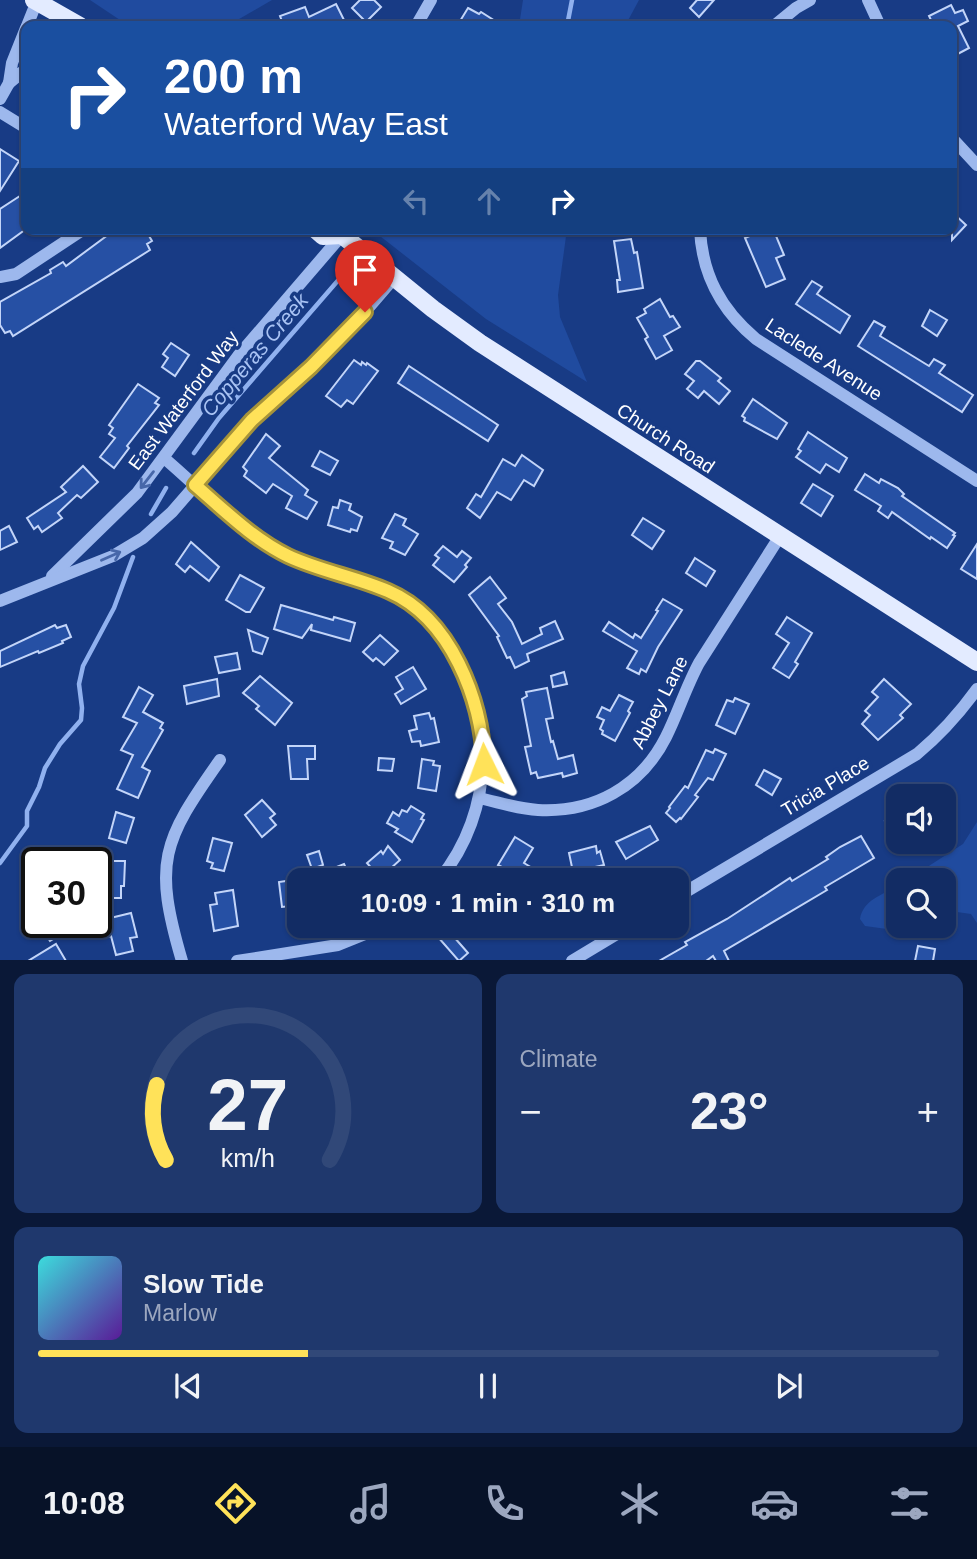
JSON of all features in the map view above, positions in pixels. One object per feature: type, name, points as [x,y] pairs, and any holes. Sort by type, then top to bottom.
[{"type":"main road","points":[[49,8],[71,21]]},
{"type":"main road","name":"Church Road","points":[[344,235],[394,278],[480,343],[977,662]]},
{"type":"street","points":[[419,21],[431,0]]},
{"type":"street","points":[[780,21],[810,0]]},
{"type":"street","points":[[868,0],[878,21]]},
{"type":"street","points":[[34,21],[49,8]]},
{"type":"street","points":[[0,99],[9,83],[12,63],[21,41]]},
{"type":"street","points":[[9,83],[21,73]]},
{"type":"street","points":[[0,112],[21,125]]},
{"type":"street","points":[[957,143],[977,165]]},
{"type":"street","points":[[0,277],[16,274],[75,235]]},
{"type":"street","name":"East Waterford Way","points":[[47,581],[115,516],[164,458],[238,356],[338,235]]},
{"type":"street","name":"Laclede Avenue","points":[[700,235],[707,274],[721,302],[742,327],[756,339],[977,481]]},
{"type":"street","points":[[0,601],[113,556],[144,538],[163,522],[252,420],[351,328],[394,278]]},
{"type":"street","points":[[164,458],[268,545],[307,564],[391,592],[427,620],[449,647],[473,695],[483,736],[483,779],[472,825],[448,868]]},
{"type":"street","name":"Abbey Lane","points":[[479,798],[534,810],[561,810],[599,801],[621,790],[643,771],[666,737],[687,684],[699,663],[780,536]]},
{"type":"street","name":"Tricia Place","points":[[689,890],[917,754],[938,737],[977,689]]},
{"type":"street","points":[[182,960],[166,893],[167,854],[182,815],[219,760]]},
{"type":"street","points":[[243,960],[338,945],[360,938]]},
{"type":"street","points":[[574,960],[610,938]]},
{"type":"shaded area","points":[[90,0],[272,0],[236,21],[122,21]]},
{"type":"shaded area","points":[[523,0],[639,0],[628,21],[520,21]]},
{"type":"shaded area","points":[[379,235],[566,235],[558,295],[560,317],[587,382],[486,319]]},
{"type":"shaded area","points":[[977,822],[977,923],[971,914],[956,912],[956,868],[926,868],[947,854],[956,854],[956,848],[963,844]]},
{"type":"shaded area","points":[[886,892],[886,929],[865,926],[860,919],[865,907]]},
{"type":"building","points":[[360,0],[374,0],[381,7],[367,21],[352,8]]},
{"type":"building","points":[[697,0],[714,0],[699,17],[690,8]]},
{"type":"building","points":[[336,4],[344,21],[282,21],[280,16],[305,7],[309,17]]},
{"type":"building","points":[[951,5],[955,13],[963,10],[968,21],[958,26],[969,48],[957,54],[957,21],[932,21],[929,16]]},
{"type":"building","points":[[468,8],[495,21],[460,21]]},
{"type":"building","points":[[0,149],[19,161],[0,191]]},
{"type":"building","points":[[21,195],[21,233],[0,248],[0,209]]},
{"type":"building","points":[[957,217],[966,225],[957,235]]},
{"type":"building","points":[[108,235],[148,235],[152,241],[147,244],[150,250],[13,336],[10,331],[5,333],[0,325],[0,302],[51,273],[50,270],[63,262],[66,266]]},
{"type":"building","points":[[752,235],[776,235],[784,255],[776,258],[785,279],[766,287],[745,238]]},
{"type":"building","points":[[631,239],[634,253],[637,252],[643,288],[618,292],[617,280],[620,280],[614,241]]},
{"type":"building","points":[[812,281],[822,287],[817,294],[850,316],[840,333],[796,304]]},
{"type":"building","points":[[660,299],[670,317],[673,316],[680,327],[664,336],[672,350],[656,359],[637,318],[646,313],[644,309]]},
{"type":"building","points":[[930,310],[947,320],[937,336],[922,326]]},
{"type":"building","points":[[874,321],[885,327],[880,336],[929,366],[934,359],[945,365],[939,373],[973,395],[962,412],[858,346]]},
{"type":"building","points":[[171,343],[189,355],[175,376],[162,367],[168,358],[163,354]]},
{"type":"building","points":[[354,360],[361,365],[362,362],[366,365],[367,363],[378,371],[353,404],[347,400],[341,407],[326,396]]},
{"type":"building","points":[[696,361],[700,361],[721,378],[718,381],[730,391],[719,404],[704,391],[698,398],[687,389],[694,381],[685,374]]},
{"type":"building","points":[[409,366],[498,425],[488,441],[398,383]]},
{"type":"building","points":[[138,384],[159,398],[155,403],[159,405],[127,446],[129,448],[114,468],[100,457],[115,438],[109,434],[113,428],[109,425]]},
{"type":"building","points":[[753,399],[787,423],[777,439],[744,421],[742,416]]},
{"type":"building","points":[[808,432],[847,458],[839,472],[826,464],[820,473],[796,457]]},
{"type":"building","points":[[266,434],[280,446],[269,458],[308,490],[305,495],[317,502],[307,519],[286,508],[292,496],[273,484],[266,493],[244,476],[247,471],[243,467]]},
{"type":"building","points":[[320,451],[338,461],[330,475],[312,466]]},
{"type":"building","points":[[522,455],[543,470],[534,486],[524,480],[511,500],[497,492],[480,518],[467,508],[476,494],[481,497],[503,459],[515,466]]},
{"type":"building","points":[[83,466],[98,482],[81,498],[77,495],[58,513],[62,518],[42,532],[38,526],[34,529],[27,518],[66,492],[61,487]]},
{"type":"building","points":[[865,474],[879,483],[881,479],[898,488],[904,494],[902,496],[955,533],[947,548],[892,512],[888,518],[878,511],[881,506],[855,490]]},
{"type":"building","points":[[813,484],[833,496],[821,516],[801,503]]},
{"type":"building","points":[[340,500],[351,504],[349,510],[362,517],[357,531],[351,529],[350,532],[328,525],[333,507],[338,508]]},
{"type":"building","points":[[395,514],[406,519],[403,525],[418,534],[405,555],[390,548],[393,542],[382,538]]},
{"type":"building","points":[[643,518],[664,531],[652,549],[632,535]]},
{"type":"building","points":[[9,526],[17,542],[0,550],[0,531]]},
{"type":"building","points":[[191,542],[219,567],[209,581],[190,566],[185,572],[176,564]]},
{"type":"building","points":[[977,544],[977,579],[961,569]]},
{"type":"building","points":[[443,546],[457,557],[462,551],[471,558],[454,582],[433,565],[439,558],[435,555]]},
{"type":"building","points":[[695,558],[715,571],[706,586],[686,573]]},
{"type":"building","points":[[240,575],[264,588],[250,612],[226,600]]},
{"type":"building","points":[[490,577],[506,598],[498,604],[512,622],[522,644],[542,634],[540,628],[555,621],[563,639],[527,654],[529,661],[515,668],[510,657],[507,658],[497,637],[499,636],[469,595]]},
{"type":"building","points":[[663,599],[682,610],[658,647],[646,672],[641,669],[639,674],[627,668],[637,651],[603,631],[609,622],[633,638],[635,634],[641,638]]},
{"type":"building","points":[[281,605],[333,620],[334,617],[355,623],[350,641],[311,630],[312,624],[302,638],[274,629]]},
{"type":"building","points":[[787,617],[812,633],[789,678],[773,668],[789,643],[776,634]]},
{"type":"building","points":[[55,625],[57,628],[66,625],[71,637],[62,641],[63,643],[0,667],[0,651]]},
{"type":"building","points":[[248,630],[268,638],[262,654],[253,651]]},
{"type":"building","points":[[380,635],[398,651],[384,665],[376,658],[373,661],[363,652]]},
{"type":"building","points":[[237,653],[240,669],[219,673],[215,657]]},
{"type":"building","points":[[413,667],[426,689],[401,704],[395,694],[403,689],[396,677]]},
{"type":"building","points":[[564,672],[567,684],[553,687],[551,676]]},
{"type":"building","points":[[260,676],[292,703],[275,725],[256,709],[259,706],[243,693]]},
{"type":"building","points":[[217,679],[219,696],[187,704],[184,686]]},
{"type":"building","points":[[884,679],[911,704],[900,715],[903,718],[878,740],[862,724],[870,715],[865,711],[878,697],[872,692]]},
{"type":"building","points":[[139,687],[153,695],[143,712],[163,723],[160,728],[163,730],[142,767],[150,771],[138,798],[117,789],[133,755],[121,750],[137,723],[123,717]]},
{"type":"building","points":[[547,688],[553,718],[546,719],[551,742],[553,741],[558,759],[573,755],[577,773],[563,777],[562,773],[538,778],[536,772],[531,774],[525,747],[531,746],[522,699],[527,696],[526,692]]},
{"type":"building","points":[[619,695],[633,702],[615,741],[602,734],[600,729],[604,720],[597,717],[602,707],[610,711]]},
{"type":"building","points":[[735,698],[749,704],[735,734],[716,725],[727,700],[733,702]]},
{"type":"building","points":[[429,713],[431,719],[434,718],[439,742],[421,746],[420,741],[412,742],[409,731],[417,729],[414,716]]},
{"type":"building","points":[[288,746],[315,746],[315,759],[307,759],[308,779],[291,779]]},
{"type":"building","points":[[715,749],[726,754],[713,780],[708,778],[695,795],[698,797],[676,822],[666,813],[669,807],[685,786],[688,788],[706,750],[713,753]]},
{"type":"building","points":[[379,758],[394,759],[392,771],[378,770]]},
{"type":"building","points":[[422,759],[434,761],[433,765],[440,766],[436,791],[418,788]]},
{"type":"building","points":[[764,770],[781,779],[772,795],[756,785]]},
{"type":"building","points":[[262,800],[275,814],[270,818],[276,825],[262,837],[245,815]]},
{"type":"building","points":[[411,806],[424,814],[421,819],[424,820],[412,842],[395,832],[398,829],[387,823],[393,812],[399,816],[402,810],[407,812]]},
{"type":"building","points":[[116,812],[134,818],[126,843],[109,838]]},
{"type":"building","points":[[650,826],[658,840],[626,859],[616,842]]},
{"type":"building","points":[[861,836],[874,858],[825,887],[827,890],[724,951],[728,960],[715,960],[713,956],[707,960],[661,960],[687,945],[685,942],[727,919],[790,878],[792,881],[828,859],[826,857]]},
{"type":"building","points":[[515,837],[533,848],[524,863],[532,868],[504,868],[498,865]]},
{"type":"building","points":[[213,838],[232,843],[224,871],[211,868],[213,863],[207,861]]},
{"type":"building","points":[[388,846],[400,860],[391,868],[371,868],[367,863],[381,851],[383,854]]},
{"type":"building","points":[[596,846],[604,865],[572,868],[569,853]]},
{"type":"building","points":[[319,851],[323,865],[312,868],[307,855]]},
{"type":"building","points":[[112,861],[125,861],[121,898],[112,898]]},
{"type":"building","points":[[287,881],[287,906],[282,907],[279,882]]},
{"type":"building","points":[[233,890],[238,926],[214,931],[210,905],[217,904],[215,893]]},
{"type":"building","points":[[131,913],[137,937],[130,938],[133,951],[116,955],[112,938],[112,918]]},
{"type":"building","points":[[439,938],[455,938],[468,953],[458,960]]},
{"type":"building","points":[[56,944],[65,960],[30,960]]},
{"type":"building","points":[[918,946],[935,949],[933,960],[915,960]]},
{"type":"waterway","name":"Copperas Creek","points":[[568,21],[572,0]]},
{"type":"waterway","name":"Copperas Creek","points":[[194,453],[219,418],[341,277]]},
{"type":"waterway","name":"Copperas Creek","points":[[151,514],[166,488]]},
{"type":"waterway","name":"Copperas Creek","points":[[0,863],[27,826],[27,811],[45,768],[60,744],[81,720],[79,684],[83,666],[114,608],[133,557]]},
{"type":"route","points":[[365,312],[311,367],[252,420],[195,485],[268,545],[307,564],[391,592],[427,620],[449,647],[473,695],[483,736],[484,764]]}]
